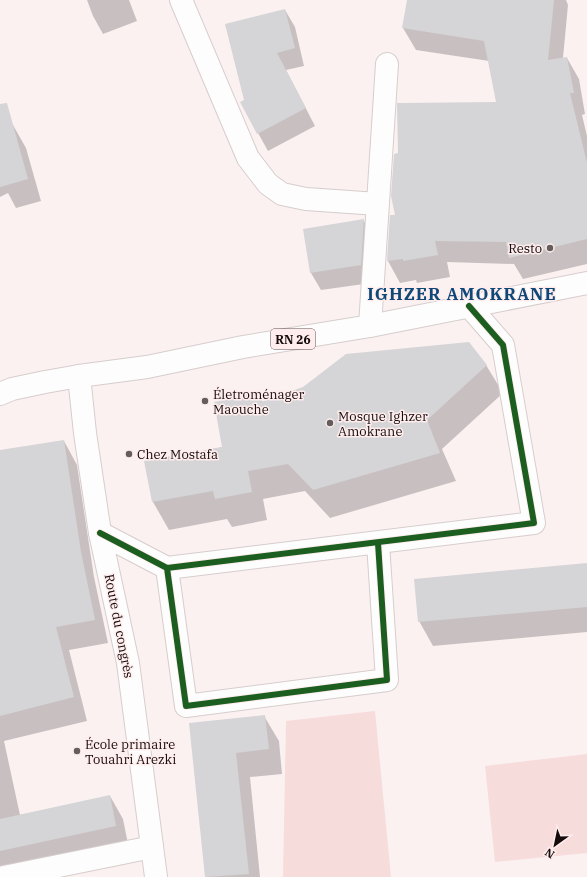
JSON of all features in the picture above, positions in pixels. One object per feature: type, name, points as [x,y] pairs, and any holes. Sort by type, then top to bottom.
[{"type":"street","points":[[181,0],[248,158],[268,184],[282,194],[306,200],[378,204]]},
{"type":"street","points":[[370,326],[387,64]]},
{"type":"street","name":"RN 26","points":[[0,394],[12,389],[79,376],[147,367],[243,347],[370,326],[587,283]]},
{"type":"street","points":[[100,534],[167,568],[534,523],[503,345],[469,306]]},
{"type":"street","name":"Route du congrès","points":[[79,376],[84,433],[100,534],[128,663],[156,877]]},
{"type":"street","points":[[167,568],[186,706],[388,680],[378,542]]},
{"type":"street","points":[[4,877],[152,847]]},
{"type":"shaded area","points":[[375,711],[391,877],[283,877],[286,721]]},
{"type":"shaded area","points":[[587,754],[587,853],[495,862],[485,766]]},
{"type":"building","points":[[407,0],[554,0],[548,60],[567,57],[574,93],[570,93],[587,163],[587,239],[509,258],[506,242],[435,241],[438,255],[403,261],[403,259],[387,261],[390,215],[395,215],[391,196],[394,154],[398,153],[397,103],[496,102],[484,41],[402,28]]},
{"type":"building","points":[[285,9],[295,48],[277,53],[306,108],[257,134],[240,102],[244,100],[225,24]]},
{"type":"building","points":[[7,103],[28,179],[0,187],[0,104]]},
{"type":"building","points":[[364,219],[361,265],[310,273],[303,229]]},
{"type":"building","points":[[469,342],[487,365],[427,420],[440,453],[313,490],[288,464],[248,471],[252,492],[215,499],[213,491],[152,502],[144,461],[222,447],[214,402],[259,393],[261,402],[303,387],[346,354]]},
{"type":"building","points":[[64,440],[81,552],[95,620],[56,627],[74,697],[0,716],[0,450]]},
{"type":"building","points":[[587,563],[587,607],[418,622],[414,579]]},
{"type":"building","points":[[265,715],[269,749],[236,753],[249,874],[205,877],[189,723]]},
{"type":"building","points":[[110,795],[116,826],[0,851],[0,819]]},
{"type":"cycle path","points":[[100,533],[167,568],[534,523],[503,345],[469,306]]},
{"type":"cycle path","points":[[167,568],[186,706],[387,680],[378,543]]},
{"type":"place","name":"Resto","points":[[550,248]]},
{"type":"place","name":"Életroménager Maouche","points":[[205,401]]},
{"type":"place","name":"Mosque Ighzer Amokrane","points":[[330,423]]},
{"type":"place","name":"Chez Mostafa","points":[[129,454]]},
{"type":"place","name":"École primaire Touahri Arezki","points":[[77,751]]},
{"type":"district","name":"IGHZER AMOKRANE","points":[[462,294]]}]
